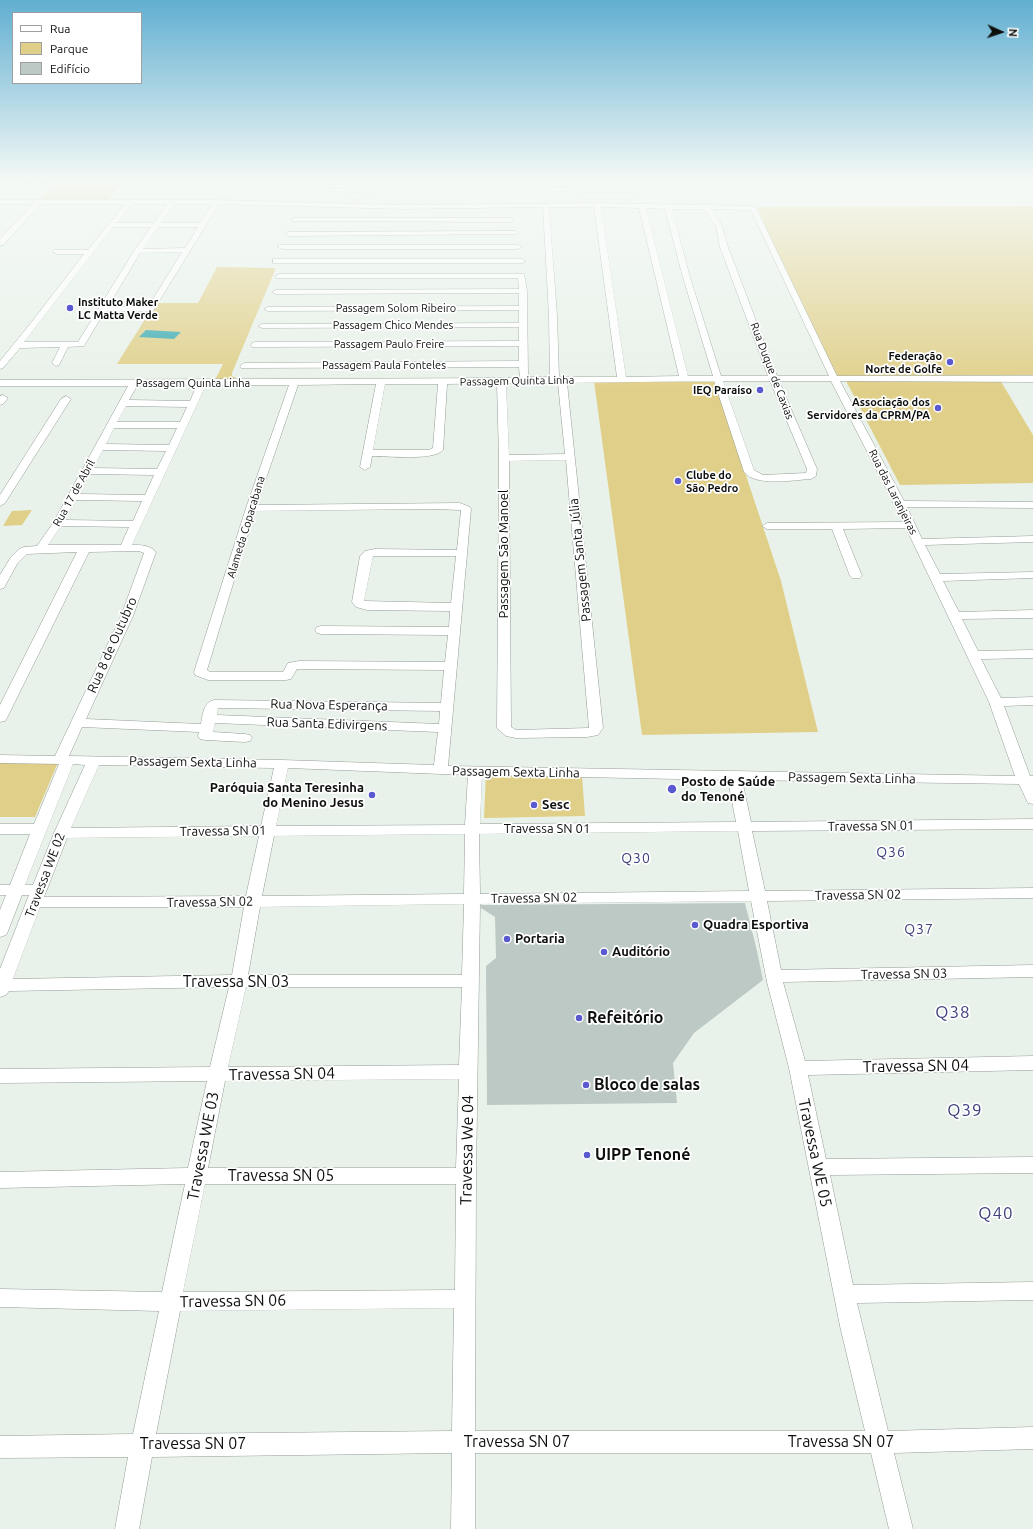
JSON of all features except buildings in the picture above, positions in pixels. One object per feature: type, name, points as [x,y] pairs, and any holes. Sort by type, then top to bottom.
[{"type":"street","points":[[19,345],[81,344],[138,251],[170,250]]},
{"type":"street","points":[[102,309],[150,309],[187,250]]},
{"type":"street","points":[[281,250],[275,264],[378,261],[522,261]]},
{"type":"street","points":[[358,383],[364,345],[368,292],[378,261],[384,250]]},
{"type":"street","name":"Passagem Santa Júlia","points":[[504,728],[510,733],[516,734],[587,734],[593,732],[596,728],[570,457],[558,381],[549,250]]},
{"type":"street","points":[[603,250],[622,380]]},
{"type":"street","points":[[653,250],[684,380]]},
{"type":"street","points":[[679,250],[717,379]]},
{"type":"street","name":"Rua Duque de Caxias","points":[[717,379],[749,472],[757,477],[763,478],[811,476],[812,469],[773,378],[770,366],[725,250]]},
{"type":"street","name":"Rua das Laranjeiras","points":[[773,250],[834,378],[937,578],[972,655],[996,702],[1028,780]]},
{"type":"street","points":[[57,252],[89,252]]},
{"type":"street","points":[[0,366],[19,345],[89,252]]},
{"type":"street","points":[[279,276],[522,277],[524,381]]},
{"type":"street","points":[[276,292],[523,291]]},
{"type":"street","name":"Passagem Solom Ribeiro","points":[[268,309],[523,308]]},
{"type":"street","name":"Passagem Chico Mendes","points":[[262,326],[364,345],[523,325]]},
{"type":"street","name":"Passagem Paulo Freire","points":[[255,345],[524,343]]},
{"type":"street","points":[[56,363],[65,345]]},
{"type":"street","name":"Passagem Paula Fonteles","points":[[244,366],[364,345],[524,364]]},
{"type":"street","name":"Passagem Quinta Linha","points":[[0,383],[358,383],[773,378],[1032,380]]},
{"type":"street","name":"Passagem São Manoel","points":[[501,381],[504,458],[504,728]]},
{"type":"street","points":[[365,467],[381,382]]},
{"type":"street","points":[[368,453],[430,453],[438,450],[443,382]]},
{"type":"street","name":"Rua 17 de Abril","points":[[42,548],[58,523],[99,447],[113,425],[134,383]]},
{"type":"street","points":[[0,586],[22,551],[42,548],[125,548],[203,383]]},
{"type":"street","name":"Alameda Copacabana","points":[[294,383],[251,508],[200,672],[208,676],[286,676],[292,666],[299,665],[452,666]]},
{"type":"street","points":[[0,504],[4,491],[66,399]]},
{"type":"street","points":[[124,403],[193,404]]},
{"type":"street","points":[[113,425],[184,425]]},
{"type":"street","points":[[99,447],[172,448]]},
{"type":"street","points":[[504,458],[570,457]]},
{"type":"street","points":[[87,471],[160,472]]},
{"type":"street","points":[[72,497],[149,498]]},
{"type":"street","points":[[900,504],[1033,505]]},
{"type":"street","points":[[251,508],[460,506],[466,509],[441,770]]},
{"type":"street","points":[[58,523],[137,524]]},
{"type":"street","points":[[836,525],[856,576]]},
{"type":"street","points":[[767,526],[910,525]]},
{"type":"street","points":[[919,542],[1033,539]]},
{"type":"street","points":[[0,718],[85,548]]},
{"type":"street","name":"Rua 8 de Outubro","points":[[64,760],[77,723],[127,616],[150,552],[140,548],[125,548]]},
{"type":"street","points":[[456,607],[367,606],[358,602],[366,556],[369,553],[461,553]]},
{"type":"street","points":[[937,578],[1033,575]]},
{"type":"street","points":[[955,616],[1033,614]]},
{"type":"street","points":[[321,630],[455,631]]},
{"type":"street","points":[[972,655],[1033,654]]},
{"type":"street","points":[[996,702],[1033,701]]},
{"type":"street","name":"Rua Nova Esperança","points":[[209,718],[217,704],[447,707]]},
{"type":"street","points":[[77,723],[209,718],[205,735],[208,737],[245,738]]},
{"type":"street","name":"Rua Santa Edivirgens","points":[[209,718],[444,728]]},
{"type":"street","name":"Passagem Sexta Linha","points":[[0,759],[282,764],[475,771],[1028,780]]},
{"type":"street","name":"Travessa WE 02","points":[[0,931],[64,760]]},
{"type":"street","name":"Travessa WE 02","points":[[1,988],[38,896],[61,833],[94,760]]},
{"type":"street","name":"Travessa WE 03","points":[[127,1529],[142,1445],[198,1176],[217,1074],[239,981],[253,902],[282,764]]},
{"type":"street","name":"Travessa We 04","points":[[463,1529],[466,1176],[472,899],[472,829],[475,771]]},
{"type":"street","name":"Travessa WE 05","points":[[734,776],[775,976],[798,1068],[852,1326],[900,1529]]},
{"type":"street","points":[[1028,780],[1033,800]]},
{"type":"street","name":"Travessa SN 01","points":[[61,833],[268,830],[744,828],[1033,824]]},
{"type":"street","points":[[0,829],[39,829]]},
{"type":"street","name":"Travessa SN 02","points":[[0,890],[16,890],[38,896],[116,903],[1033,893]]},
{"type":"street","name":"Travessa SN 03","points":[[775,976],[1033,971]]},
{"type":"street","name":"Travessa SN 03","points":[[1,988],[239,981],[470,981]]},
{"type":"street","name":"Travessa SN 04","points":[[798,1068],[1033,1063]]},
{"type":"street","name":"Travessa SN 04","points":[[0,1076],[469,1072]]},
{"type":"street","points":[[818,1167],[1033,1165]]},
{"type":"street","name":"Travessa SN 05","points":[[0,1180],[198,1176],[466,1176]]},
{"type":"street","points":[[846,1294],[1033,1291]]},
{"type":"street","name":"Travessa SN 06","points":[[0,1298],[171,1302],[465,1299]]},
{"type":"street","name":"Travessa SN 07","points":[[0,1447],[464,1442],[880,1442],[1033,1438]]},
{"type":"green space","points":[[776,250],[1033,250],[1033,375],[831,376]]},
{"type":"green space","points":[[217,267],[276,268],[232,373],[232,376],[236,378],[223,382],[216,378],[223,364],[117,364],[155,303],[198,303]]},
{"type":"green space","name":"Associação dos Servidores da CPRM/PA","points":[[845,379],[1000,380],[1033,435],[1033,483],[900,485]]},
{"type":"green space","name":"Clube do São Pedro","points":[[594,381],[715,382],[781,581],[818,732],[642,735]]},
{"type":"green space","points":[[32,510],[22,525],[3,526],[12,511]]},
{"type":"green space","points":[[0,760],[59,760],[35,817],[0,817]]},
{"type":"green space","name":"Sesc","points":[[486,773],[582,776],[585,816],[484,818]]},
{"type":"water","points":[[146,330],[181,332],[174,339],[139,337]]},
{"type":"place","name":"Instituto Maker LC Matta Verde","points":[[70,308]]},
{"type":"place","name":"Federação Norte de Golfe","points":[[950,362]]},
{"type":"place","name":"IEQ Paraíso","points":[[760,390]]},
{"type":"place","name":"Associação dos Servidores da CPRM/PA","points":[[938,408]]},
{"type":"place","name":"Clube do São Pedro","points":[[678,481]]},
{"type":"place","name":"Posto de Saúde do Tenoné","points":[[672,789]]},
{"type":"place","name":"Paróquia Santa Teresinha do Menino Jesus","points":[[372,795]]},
{"type":"place","name":"Sesc","points":[[534,805]]},
{"type":"place","name":"Quadra Esportiva","points":[[695,925]]},
{"type":"place","name":"Portaria","points":[[507,939]]},
{"type":"place","name":"Auditório","points":[[604,952]]},
{"type":"place","name":"Refeitório","points":[[579,1018]]},
{"type":"place","name":"Bloco de salas","points":[[586,1085]]},
{"type":"place","name":"UIPP Tenoné","points":[[587,1155]]},
{"type":"district","name":"Q36","points":[[891,852]]},
{"type":"district","name":"Q30","points":[[636,858]]},
{"type":"district","name":"Q37","points":[[919,929]]},
{"type":"district","name":"Q38","points":[[953,1012]]},
{"type":"district","name":"Q39","points":[[965,1110]]},
{"type":"district","name":"Q40","points":[[996,1213]]}]
